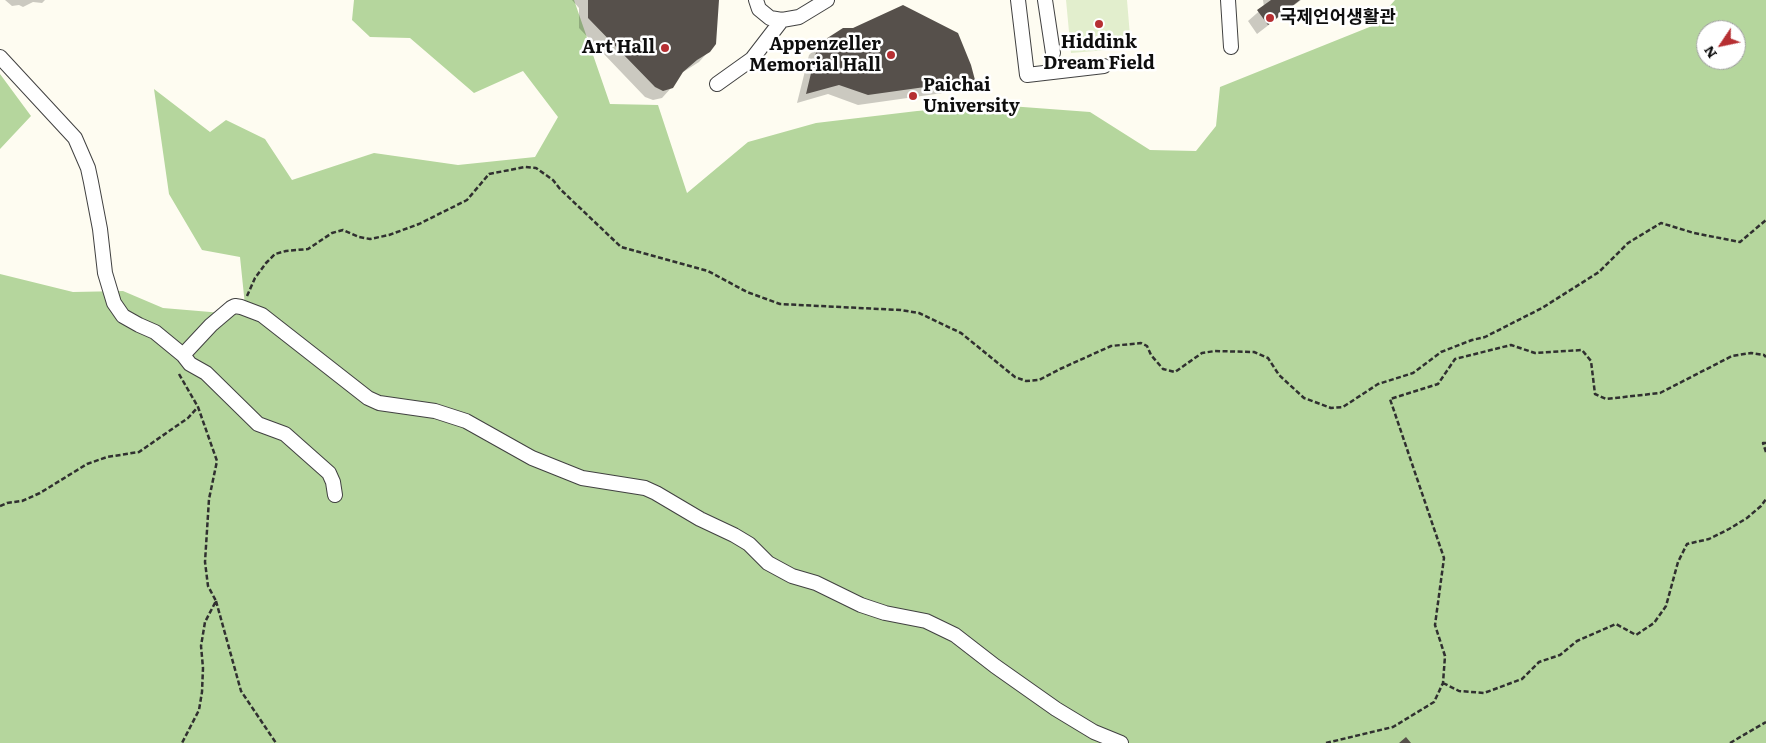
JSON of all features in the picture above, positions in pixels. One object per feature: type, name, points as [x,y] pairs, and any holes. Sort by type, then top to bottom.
[{"type":"lane","points":[[756,0],[759,9],[770,18],[782,20],[798,17],[827,0]]},
{"type":"lane","points":[[1018,0],[1027,75],[1104,66]]},
{"type":"lane","points":[[1045,0],[1052,53]]},
{"type":"lane","points":[[1228,0],[1231,47]]},
{"type":"lane","points":[[717,84],[752,59],[782,20]]},
{"type":"lane","points":[[0,56],[75,138],[88,168],[100,229],[105,273],[114,303],[123,316],[155,332],[183,355],[190,364],[206,372],[258,424],[285,434],[329,473],[335,495]]},
{"type":"lane","points":[[183,355],[211,325],[231,308],[236,306],[262,315],[368,398],[379,403],[435,411],[466,421],[532,458],[582,478],[645,488],[656,493],[749,544],[768,563],[792,576],[816,583],[885,613],[926,621],[955,635],[1056,709],[1094,732],[1121,743]]},
{"type":"path","points":[[236,306],[246,296],[255,278],[275,254],[308,249],[332,233],[342,230],[359,237],[370,238],[389,235],[419,224],[467,200],[489,174],[525,167],[536,168],[554,180],[560,189],[621,247],[708,271],[747,292],[780,304],[901,310],[919,313],[961,333],[1015,377],[1026,381],[1039,380],[1111,346],[1141,343],[1147,346],[1151,355],[1163,369],[1175,372],[1202,353],[1215,351],[1254,352],[1268,358],[1280,375],[1304,398],[1331,408],[1342,407],[1378,384],[1413,373],[1442,352],[1485,337],[1542,308],[1599,272],[1628,243],[1662,224],[1694,233],[1740,242],[1766,220]]},
{"type":"path","points":[[1326,743],[1393,727],[1434,702],[1444,684],[1445,656],[1435,625],[1444,558],[1390,398],[1438,384],[1455,359],[1511,345],[1535,353],[1582,350],[1591,361],[1594,394],[1606,400],[1660,393],[1732,356],[1751,353],[1766,357]]},
{"type":"path","points":[[178,370],[198,407],[217,461],[210,499],[205,562],[208,586],[216,601],[241,691],[276,743]]},
{"type":"path","points":[[0,506],[22,501],[40,493],[87,464],[107,457],[139,452],[188,418],[198,407]]},
{"type":"path","points":[[1766,443],[1763,443],[1766,452]]},
{"type":"path","points":[[1444,684],[1459,691],[1484,693],[1522,679],[1539,662],[1560,655],[1577,641],[1616,624],[1636,635],[1654,623],[1666,606],[1678,562],[1687,544],[1710,539],[1729,529],[1747,518],[1766,499]]},
{"type":"path","points":[[182,743],[199,710],[204,668],[201,646],[205,622],[216,601]]},
{"type":"path","points":[[1730,743],[1766,722]]},
{"type":"green space","points":[[354,0],[574,0],[610,104],[658,105],[687,193],[748,142],[816,123],[917,111],[996,105],[1090,112],[1150,150],[1196,151],[1216,126],[1220,87],[1372,26],[1395,0],[1766,0],[1766,743],[0,743],[0,274],[73,292],[123,291],[163,308],[246,315],[240,257],[202,250],[169,194],[154,89],[210,132],[226,120],[265,139],[292,180],[374,153],[458,165],[535,157],[558,117],[523,71],[474,93],[410,38],[370,37],[352,20]]},
{"type":"green space","name":"Hiddink Dream Field","points":[[1066,0],[1127,0],[1131,48],[1071,53]]},
{"type":"green space","points":[[0,74],[31,116],[0,149]]},
{"type":"building","name":"Art Hall","points":[[588,0],[719,0],[716,44],[710,52],[683,72],[673,88],[663,91],[655,87],[588,18]]},
{"type":"building","name":"국제언어생활관","points":[[1271,0],[1300,0],[1268,25],[1257,10]]},
{"type":"building","name":"Appenzeller Memorial Hall","points":[[903,5],[958,33],[975,80],[868,95],[839,85],[806,94],[818,44],[843,28],[853,28]]},
{"type":"building","points":[[1406,737],[1411,743],[1399,743]]},
{"type":"place","name":"국제언어생활관","points":[[1270,18]]},
{"type":"place","name":"Hiddink Dream Field","points":[[1099,24]]},
{"type":"place","name":"Art Hall","points":[[665,48]]},
{"type":"place","name":"Appenzeller Memorial Hall","points":[[891,55]]},
{"type":"place","name":"Paichai University","points":[[913,96]]}]
